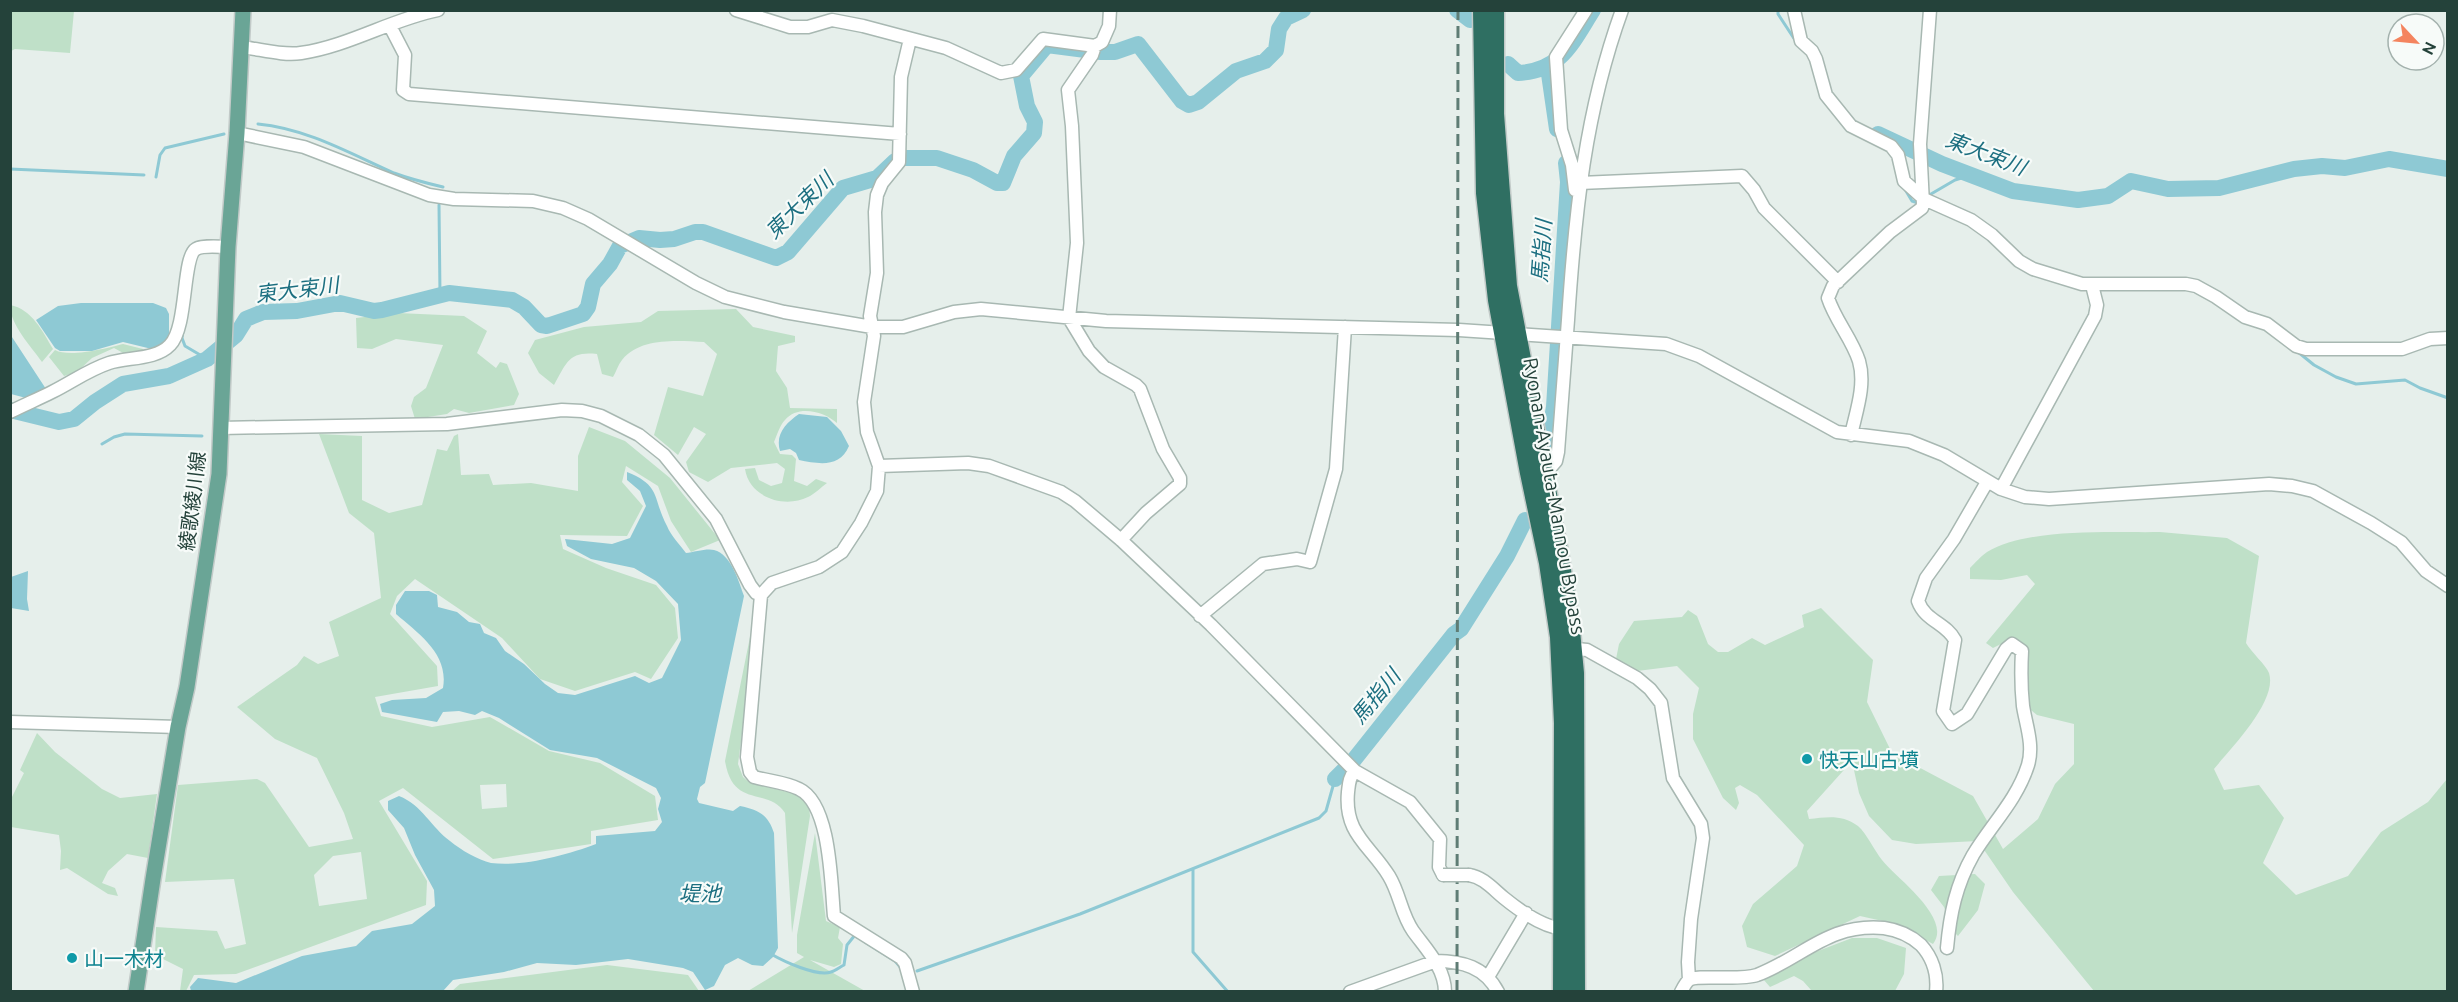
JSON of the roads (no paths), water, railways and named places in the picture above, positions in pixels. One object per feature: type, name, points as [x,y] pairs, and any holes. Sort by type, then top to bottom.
[{"type":"highway","name":"Ryonan-Ayauta-Mannou Bypass","points":[[1482,10],[1485,193],[1497,300],[1510,334],[1560,552],[1566,648],[1576,728],[1576,992]]},
{"type":"highway","name":"Ryonan-Ayauta-Mannou Bypass","points":[[1495,10],[1494,81],[1499,189],[1510,334],[1528,473],[1566,648],[1563,723],[1562,992]]},
{"type":"main road","name":"綾歌綾川線","points":[[136,992],[178,727],[187,687],[219,474],[228,247],[243,11]]},
{"type":"street","points":[[241,47],[300,53],[438,10]]},
{"type":"street","points":[[736,10],[790,27],[808,27],[832,20],[863,26],[945,48],[1001,73],[1016,70],[1043,39],[1094,50]]},
{"type":"street","points":[[1110,10],[1106,37],[1094,50],[1068,90],[1072,126],[1077,243],[1069,318],[1089,351],[1104,367],[1140,389],[1163,449],[1180,478],[1180,484],[1146,513],[1121,540]]},
{"type":"street","points":[[1578,201],[1572,165],[1561,130],[1555,61],[1586,10]]},
{"type":"street","points":[[1544,475],[1556,461],[1558,452],[1561,338],[1580,183],[1593,110],[1622,10]]},
{"type":"street","points":[[1794,10],[1801,35],[1816,59],[1826,95],[1837,111],[1859,131],[1891,146],[1898,155],[1904,181],[1924,199],[1971,220],[1992,235],[2019,261],[2033,268],[2092,287],[2102,283],[2196,286],[2245,317],[2276,328],[2296,346],[2307,349],[2402,349],[2430,339],[2448,338]]},
{"type":"street","points":[[1851,435],[1860,393],[1861,374],[1858,359],[1833,313],[1828,298],[1838,282],[1890,232],[1922,208],[1924,199],[1922,154],[1930,10]]},
{"type":"street","points":[[390,26],[405,55],[403,90],[409,94],[900,134]]},
{"type":"street","points":[[910,39],[901,77],[899,159],[882,183],[877,195],[877,273],[870,316],[872,352],[864,402],[867,432],[879,466],[877,491],[861,523],[842,552],[819,567],[772,583],[761,595],[747,757],[750,772],[754,777],[799,788],[813,802],[821,819],[826,844],[834,916],[901,958],[906,963],[913,992]]},
{"type":"street","points":[[237,133],[304,147],[429,195],[454,199],[533,201],[548,204],[576,213],[696,284],[737,302],[872,327],[903,327],[968,310],[1125,322],[1345,327],[1666,344],[1682,349],[1837,432],[1899,439],[1927,446],[2001,489],[2025,497],[2049,499],[2269,484],[2313,491],[2389,534],[2408,548],[2426,571],[2448,586]]},
{"type":"street","points":[[1580,183],[1742,176],[1754,190],[1764,208],[1838,282]]},
{"type":"street","points":[[16,410],[54,392],[83,372],[127,358],[159,352],[170,346],[176,337],[185,302],[188,267],[192,253],[198,248],[228,247]]},
{"type":"street","points":[[2001,489],[2095,316],[2097,305],[2092,287]]},
{"type":"street","points":[[1200,616],[1263,564],[1297,559],[1311,562],[1336,469],[1345,327]]},
{"type":"street","points":[[220,428],[447,424],[562,410],[582,411],[601,416],[639,435],[663,455],[716,519],[750,585],[756,593],[761,595]]},
{"type":"street","points":[[879,466],[968,463],[988,466],[1061,492],[1076,501],[1121,540],[1200,616],[1351,767],[1410,802],[1440,839],[1439,867],[1443,875],[1478,876],[1526,913],[1554,928],[1563,929]]},
{"type":"street","points":[[1947,948],[1949,918],[1956,890],[1973,855],[2011,801],[2028,765],[2031,748],[2021,684],[2022,651],[2012,644],[2006,649],[1980,696],[1967,714],[1952,724],[1943,711],[1955,640],[1951,632],[1929,618],[1918,601],[1926,578],[1954,539],[1988,482]]},
{"type":"street","points":[[1566,648],[1587,650],[1637,678],[1650,689],[1660,703],[1673,778],[1701,824],[1703,838],[1691,919],[1689,980],[1681,992]]},
{"type":"street","points":[[10,722],[178,727]]},
{"type":"street","points":[[1351,767],[1348,816],[1361,843],[1389,876],[1400,896],[1404,916],[1436,961],[1445,992]]},
{"type":"street","points":[[1488,977],[1526,913]]},
{"type":"street","points":[[1689,980],[1698,977],[1740,979],[1757,974],[1824,938],[1851,928],[1872,927],[1897,930],[1915,940],[1928,953],[1935,970],[1935,992]]},
{"type":"street","points":[[1350,992],[1436,961],[1457,962],[1473,967],[1488,977],[1498,992]]},
{"type":"water","points":[[81,303],[153,303],[166,308],[169,314],[169,339],[156,350],[123,342],[92,351],[60,351],[55,348],[36,320],[58,306]]},
{"type":"water","points":[[10,334],[46,389],[26,398],[11,394]]},
{"type":"water","points":[[799,414],[827,417],[841,431],[849,446],[845,453],[828,463],[814,463],[799,460],[796,453],[790,449],[780,451],[780,434]]},
{"type":"water","name":"堤池","points":[[627,472],[646,482],[651,488],[669,530],[686,553],[714,550],[725,557],[734,569],[744,596],[705,783],[700,787],[697,799],[699,803],[733,811],[740,806],[752,809],[762,814],[772,827],[778,948],[773,957],[763,966],[752,965],[738,958],[725,965],[714,986],[705,990],[693,972],[683,968],[628,959],[576,965],[537,963],[504,972],[453,980],[443,991],[191,991],[190,987],[198,978],[236,983],[302,956],[356,946],[372,931],[412,924],[435,906],[434,890],[415,855],[404,828],[388,810],[388,801],[399,796],[414,805],[454,844],[475,857],[491,863],[504,864],[545,859],[596,844],[596,836],[655,831],[662,822],[658,809],[661,798],[656,788],[597,758],[550,750],[499,718],[482,711],[475,715],[459,711],[443,712],[437,722],[382,712],[380,704],[392,700],[426,698],[443,688],[444,676],[437,655],[423,637],[396,614],[396,605],[405,591],[429,591],[437,595],[438,607],[457,612],[469,622],[480,624],[484,633],[496,638],[505,651],[558,693],[575,695],[635,676],[649,683],[662,678],[681,640],[678,604],[656,581],[634,568],[591,559],[567,546],[565,539],[612,544],[630,538],[646,506],[640,491],[627,480]]},
{"type":"water","points":[[28,571],[29,611],[11,608],[11,577]]},
{"type":"waterway","name":"東大束川","points":[[10,410],[59,422],[74,419],[123,384],[169,376],[207,359],[236,335],[246,319],[263,312],[297,311],[340,303],[374,311],[449,293],[512,300],[524,307],[541,325],[547,326],[583,314],[588,307],[593,284],[610,264],[620,246],[639,238],[674,239],[695,232],[703,232],[776,258],[788,252],[843,188],[877,178],[895,161],[904,158],[937,158],[973,170],[997,183],[1003,183],[1014,156],[1034,133],[1035,122],[1027,106],[1021,76],[1047,45],[1115,52],[1138,44],[1182,101],[1189,105],[1198,102],[1236,71],[1265,61],[1276,50],[1279,29],[1286,18],[1303,10]]},
{"type":"waterway","name":"東大束川","points":[[1457,10],[1470,20]]},
{"type":"waterway","name":"東大束川","points":[[1508,64],[1518,73],[1533,71],[1555,61],[1571,44],[1593,10]]},
{"type":"waterway","points":[[1778,10],[1778,14],[1795,40]]},
{"type":"waterway","name":"馬指川","points":[[1548,67],[1557,129]]},
{"type":"waterway","points":[[258,124],[311,136],[394,173],[443,187]]},
{"type":"waterway","points":[[156,177],[160,155],[165,148],[224,134]]},
{"type":"waterway","name":"東大束川","points":[[1878,134],[1942,164],[2013,191],[2078,200],[2108,196],[2131,181],[2168,189],[2219,188],[2294,169],[2322,166],[2345,168],[2389,159],[2448,169]]},
{"type":"waterway","name":"馬指川","points":[[1548,440],[1554,407],[1568,182],[1566,163]]},
{"type":"waterway","points":[[10,169],[144,175]]},
{"type":"waterway","points":[[1931,194],[1955,180],[1971,175]]},
{"type":"waterway","points":[[1903,186],[1912,201],[1918,203]]},
{"type":"waterway","points":[[439,205],[440,295]]},
{"type":"waterway","points":[[183,330],[182,338],[185,346],[207,359]]},
{"type":"waterway","points":[[2298,352],[2314,365],[2336,377],[2356,384],[2405,380],[2448,398]]},
{"type":"waterway","points":[[102,444],[125,434],[202,436]]},
{"type":"waterway","name":"馬指川","points":[[1335,779],[1353,761],[1454,634],[1461,629],[1507,556],[1525,520]]},
{"type":"waterway","points":[[917,971],[1080,914],[1319,818],[1326,811],[1335,779]]},
{"type":"waterway","points":[[1193,869],[1193,952],[1228,992]]},
{"type":"waterway","points":[[771,954],[809,970],[831,972],[844,965],[847,945],[855,935],[857,937]]},
{"type":"waterway","points":[[865,942],[895,961],[901,968]]},
{"type":"railway","points":[[1457,992],[1458,10]]},
{"type":"place","name":"快天山古墳","points":[[1807,759]]},
{"type":"place","name":"山一木材","points":[[72,958]]}]
